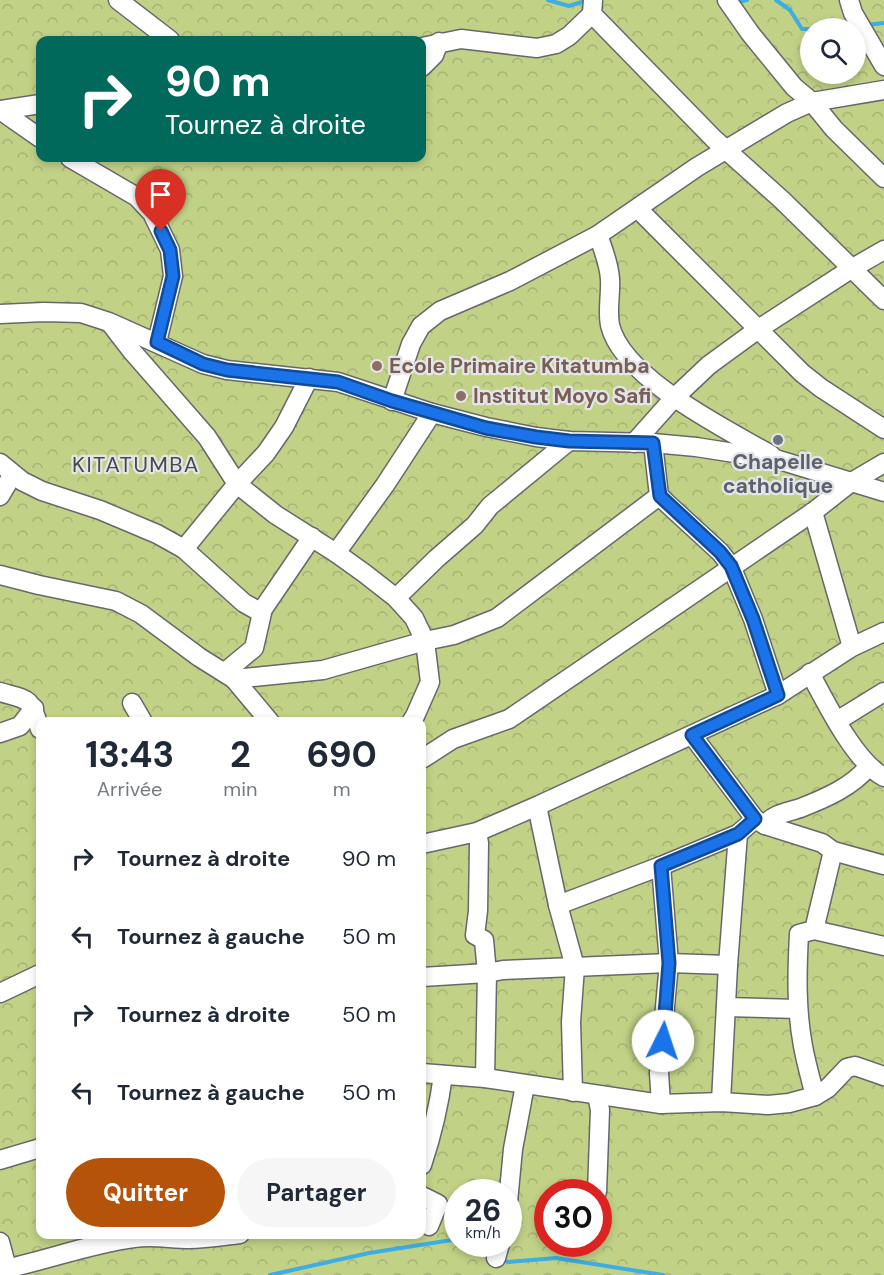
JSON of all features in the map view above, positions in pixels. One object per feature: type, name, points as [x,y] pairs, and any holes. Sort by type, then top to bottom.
[{"type":"street","points":[[727,0],[750,33],[794,87],[812,102],[834,129],[884,178]]},
{"type":"street","points":[[125,2],[165,36]]},
{"type":"street","points":[[426,63],[435,55],[430,44],[461,39],[537,48],[556,44],[569,36],[592,6],[726,150],[783,200],[884,300]]},
{"type":"street","points":[[851,7],[884,66]]},
{"type":"street","points":[[392,401],[411,344],[421,326],[440,311],[510,281],[598,235],[697,167],[787,113],[812,102],[884,90]]},
{"type":"street","points":[[1,110],[36,105]]},
{"type":"street","points":[[1,110],[36,135]]},
{"type":"street","points":[[76,162],[137,197],[152,213],[170,250],[173,276],[157,342]]},
{"type":"street","points":[[638,208],[758,330],[821,388],[884,429]]},
{"type":"street","points":[[598,235],[608,264],[610,324],[615,340],[626,357],[674,398],[779,460]]},
{"type":"street","points":[[634,443],[674,398],[709,365],[851,268],[884,250]]},
{"type":"street","points":[[0,314],[44,312],[81,314],[110,322],[203,364],[227,370],[338,382],[392,401],[486,428],[569,441],[653,443],[779,460],[884,492]]},
{"type":"street","points":[[110,322],[131,350],[207,437],[237,484],[276,515],[336,553],[396,598],[414,618],[425,640],[430,682],[414,717]]},
{"type":"street","points":[[184,549],[237,484],[266,453],[284,427],[309,378]]},
{"type":"street","points":[[336,553],[432,413]]},
{"type":"street","points":[[396,598],[436,558],[475,525],[490,506],[569,441]]},
{"type":"street","points":[[653,443],[660,496],[720,552],[731,566],[753,619],[778,695]]},
{"type":"street","points":[[426,756],[453,739],[509,719],[813,512],[850,483],[884,463]]},
{"type":"street","points":[[0,495],[7,468],[42,491],[100,510],[157,534],[184,549],[244,603],[261,612]]},
{"type":"street","points":[[230,676],[323,670],[425,640],[454,635],[497,618],[660,496]]},
{"type":"street","points":[[813,512],[852,647]]},
{"type":"street","points":[[230,676],[239,659],[248,655],[254,648],[259,632],[261,612],[312,537]]},
{"type":"street","points":[[0,575],[116,601],[141,614],[198,657],[230,676],[266,717]]},
{"type":"street","points":[[426,843],[477,832],[537,806],[778,695],[852,647],[883,636]]},
{"type":"street","points":[[810,674],[837,721],[868,767],[884,777]]},
{"type":"street","points":[[0,692],[32,705],[36,717]]},
{"type":"street","points":[[837,721],[884,692]]},
{"type":"street","points":[[132,703],[140,717]]},
{"type":"street","points":[[0,733],[20,726],[32,705]]},
{"type":"street","points":[[692,735],[760,822],[822,843],[833,851],[884,865]]},
{"type":"street","points":[[558,905],[661,866],[738,834],[760,822],[802,808],[860,777],[868,767]]},
{"type":"street","points":[[537,806],[558,905],[575,967],[572,1022],[573,1092]]},
{"type":"street","points":[[477,832],[479,843],[478,911],[475,935],[484,940],[487,973],[485,1078]]},
{"type":"street","points":[[721,1102],[738,834]]},
{"type":"street","points":[[814,930],[833,851]]},
{"type":"street","points":[[660,1104],[659,1073],[669,963],[661,866]]},
{"type":"street","points":[[815,1096],[803,1046],[798,1009],[796,985],[799,934],[814,930],[884,946]]},
{"type":"street","points":[[426,977],[503,970],[669,963],[728,965]]},
{"type":"street","points":[[0,993],[36,976]]},
{"type":"street","points":[[726,1007],[798,1009]]},
{"type":"street","points":[[426,1073],[485,1078],[660,1104],[721,1102],[779,1104],[815,1096],[828,1088],[847,1068],[855,1066],[884,1076]]},
{"type":"street","points":[[426,1153],[440,1104],[443,1075]]},
{"type":"street","points":[[512,1179],[513,1149],[525,1085]]},
{"type":"street","points":[[597,1095],[600,1110],[597,1179]]},
{"type":"street","points":[[0,1160],[36,1149]]},
{"type":"street","points":[[426,1198],[438,1204],[429,1226]]},
{"type":"street","points":[[0,1242],[5,1271],[103,1243],[126,1239]]},
{"type":"green space","points":[[0,0],[884,0],[884,1275],[0,1275]]},
{"type":"waterway","points":[[548,0],[569,6],[588,0]]},
{"type":"waterway","points":[[737,2],[747,0]]},
{"type":"waterway","points":[[776,0],[790,10],[800,26]]},
{"type":"waterway","points":[[866,25],[884,23]]},
{"type":"waterway","points":[[270,1275],[369,1253],[444,1241]]},
{"type":"waterway","points":[[501,1259],[508,1262],[556,1258],[663,1275]]},
{"type":"place","name":"Ecole Primaire Kitatumba","points":[[377,366]]},
{"type":"place","name":"Institut Moyo Safi","points":[[461,396]]},
{"type":"place","name":"Chapelle catholique","points":[[778,440]]},
{"type":"district","name":"KITATUMBA","points":[[136,464]]},
{"type":"route","points":[[161,231],[170,250],[173,276],[157,342],[203,364],[227,370],[338,382],[392,401],[486,428],[569,441],[653,443],[660,496],[720,552],[731,566],[753,619],[778,695],[692,735],[755,819],[738,834],[661,866],[669,963],[663,1041]]}]
